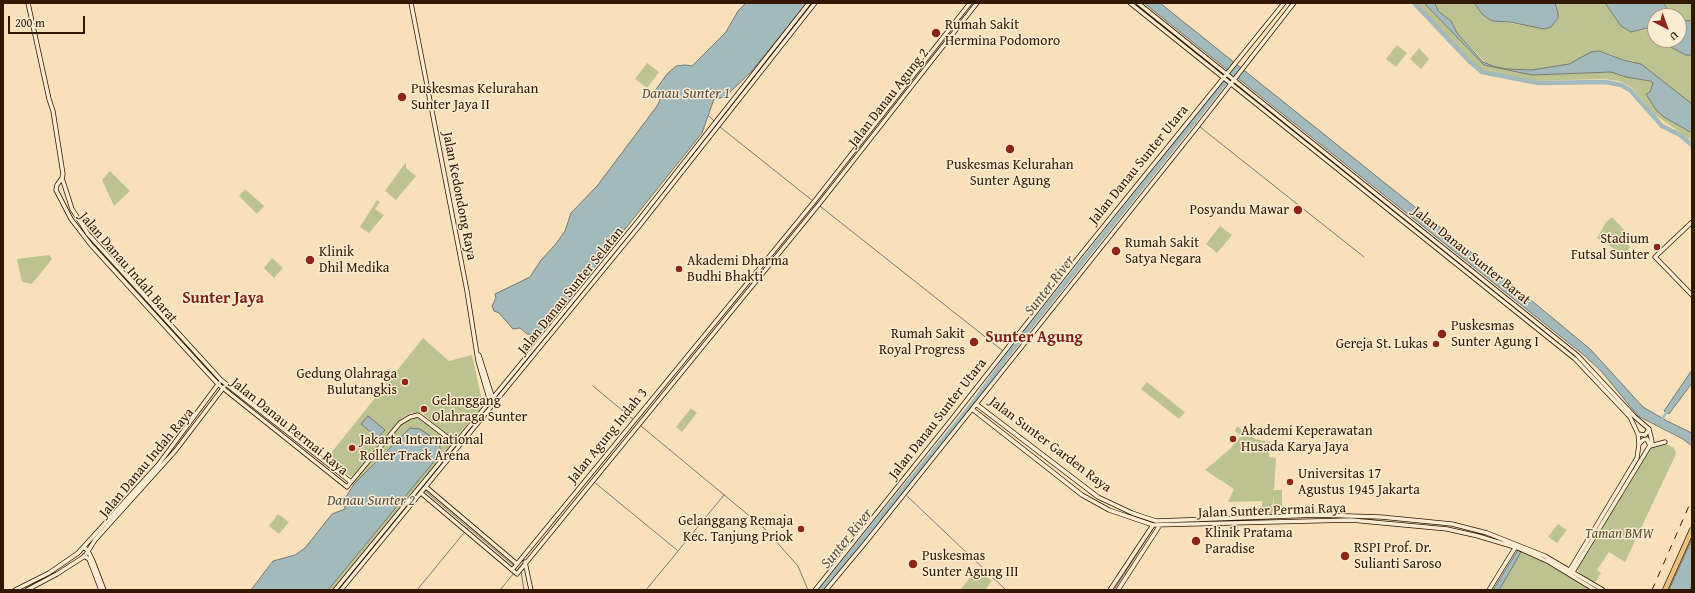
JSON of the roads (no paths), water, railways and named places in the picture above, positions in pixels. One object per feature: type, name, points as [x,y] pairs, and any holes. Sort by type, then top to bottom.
[{"type":"highway","points":[[1665,590],[1692,530]]},
{"type":"street","points":[[28,3],[49,99],[54,110],[64,174],[62,178]]},
{"type":"street","name":"Jalan Kedondong Raya","points":[[411,3],[479,354],[479,364],[491,401]]},
{"type":"street","name":"Jalan Danau Sunter Selatan","points":[[717,124],[809,3]]},
{"type":"street","name":"Jalan Danau Sunter Selatan","points":[[424,487],[815,3]]},
{"type":"street","name":"Jalan Danau Agung 2","points":[[720,317],[814,201],[970,3]]},
{"type":"street","name":"Jalan Danau Agung 2","points":[[641,423],[819,205],[977,3]]},
{"type":"street","name":"Jalan Danau Sunter Barat","points":[[1130,3],[1469,271],[1578,355],[1630,417],[1638,434],[1639,444],[1637,458],[1624,484]]},
{"type":"street","name":"Jalan Danau Sunter Barat","points":[[1138,3],[1228,73],[1363,187]]},
{"type":"street","name":"Jalan Danau Sunter Utara","points":[[826,590],[912,478],[1005,351],[1284,3]]},
{"type":"street","name":"Jalan Danau Sunter Utara","points":[[815,590],[974,407],[1294,3]]},
{"type":"street","points":[[1282,123],[1284,119]]},
{"type":"street","name":"Jalan Danau Indah Barat","points":[[62,178],[70,204],[81,224],[222,384]]},
{"type":"street","name":"Jalan Danau Indah Barat","points":[[62,178],[57,185],[56,190],[70,219],[125,283],[222,384]]},
{"type":"street","points":[[1692,222],[1655,257],[1692,295]]},
{"type":"street","name":"Jalan Agung Indah 3","points":[[516,571],[517,565],[521,559],[720,317]]},
{"type":"street","name":"Jalan Danau Sunter Barat","points":[[1596,377],[1635,417],[1649,429]]},
{"type":"street","name":"Jalan Danau Indah Raya","points":[[15,590],[49,573],[73,557],[84,547],[144,481],[222,384]]},
{"type":"street","name":"Jalan Danau Indah Raya","points":[[27,590],[84,556],[95,540],[176,450],[222,384]]},
{"type":"street","name":"Jalan Danau Permai Raya","points":[[222,384],[351,482],[347,487],[222,384]]},
{"type":"street","name":"Jalan Danau Sunter Selatan","points":[[339,589],[421,491],[456,444],[491,401],[506,386]]},
{"type":"street","name":"Jalan Sunter Garden Raya","points":[[974,407],[1085,488],[1104,500],[1142,519],[1156,521]]},
{"type":"street","name":"Jalan Sunter Permai Raya","points":[[974,407],[1082,495],[1109,510],[1142,519],[1153,525],[1160,526],[1318,520],[1381,522],[1447,529],[1478,536],[1515,548],[1542,559],[1572,573],[1595,590]]},
{"type":"street","points":[[351,482],[400,423],[410,417],[418,415],[456,444]]},
{"type":"street","name":"Jalan Agung Indah 3","points":[[516,571],[526,563],[641,423]]},
{"type":"street","points":[[1638,434],[1645,435],[1649,429]]},
{"type":"street","points":[[1649,429],[1652,438],[1650,446]]},
{"type":"street","points":[[1639,444],[1643,440],[1646,440],[1650,446]]},
{"type":"street","points":[[1650,446],[1665,442]]},
{"type":"street","name":"Jalan Danau Sunter Barat","points":[[1572,573],[1624,484],[1650,446]]},
{"type":"street","points":[[172,447],[176,450]]},
{"type":"street","points":[[424,487],[517,565]]},
{"type":"street","points":[[421,491],[464,530],[516,571]]},
{"type":"street","name":"Jalan Sunter Permai Raya","points":[[1156,521],[1319,515],[1375,517],[1447,523],[1503,538],[1544,556],[1603,590]]},
{"type":"street","points":[[1110,590],[1156,521]]},
{"type":"street","points":[[1118,590],[1162,521]]},
{"type":"street","points":[[1447,523],[1447,529]]},
{"type":"street","points":[[1455,531],[1454,527],[1456,525]]},
{"type":"street","points":[[84,547],[88,551],[102,590]]},
{"type":"street","points":[[1489,590],[1515,548]]},
{"type":"street","points":[[84,556],[88,557],[102,590]]},
{"type":"street","points":[[521,559],[526,563],[531,590]]},
{"type":"street","points":[[1572,573],[1575,566]]},
{"type":"street","points":[[49,573],[51,577]]},
{"type":"street","points":[[44,576],[47,577],[46,580]]},
{"type":"water","name":"Danau Sunter 1","points":[[746,3],[807,3],[751,72],[725,97],[714,99],[702,133],[549,324],[535,335],[527,334],[520,328],[513,329],[499,313],[494,311],[492,306],[496,298],[495,294],[530,277],[541,260],[555,245],[565,231],[571,213],[597,186],[657,106],[660,100],[654,92],[667,74],[676,66],[692,66],[726,32],[738,11]]},
{"type":"water","points":[[1144,3],[1160,3],[1526,296],[1590,349],[1643,407],[1692,433],[1692,446],[1683,439],[1638,416],[1602,372],[1585,356]]},
{"type":"water","points":[[1424,3],[1435,3],[1438,11],[1451,21],[1457,33],[1483,62],[1493,66],[1506,69],[1532,70],[1569,64],[1591,52],[1599,51],[1623,60],[1641,64],[1692,104],[1692,133],[1664,117],[1656,110],[1646,94],[1650,92],[1653,83],[1650,81],[1626,77],[1611,72],[1532,75],[1484,65]]},
{"type":"water","points":[[1474,3],[1555,3],[1558,18],[1551,27],[1544,29],[1510,22],[1492,21],[1483,15]]},
{"type":"water","points":[[1605,3],[1663,3],[1668,8],[1647,8],[1647,28],[1631,32],[1621,26]]},
{"type":"water","points":[[1687,20],[1692,21],[1692,55],[1686,55],[1672,48],[1687,48]]},
{"type":"water","points":[[1692,370],[1692,383],[1669,414],[1664,411]]},
{"type":"water","points":[[368,416],[385,430],[378,438],[361,424]]},
{"type":"water","name":"Danau Sunter 2","points":[[410,428],[420,429],[439,442],[441,453],[328,590],[251,590],[273,561],[295,555],[305,548],[332,514],[345,509],[344,500],[354,484]]},
{"type":"water","points":[[1692,539],[1692,585],[1690,590],[1669,590]]},
{"type":"water","points":[[1518,550],[1521,552],[1499,590],[1493,590]]},
{"type":"waterway","points":[[1414,3],[1469,61],[1482,72],[1538,83],[1605,82],[1621,85],[1630,90],[1662,126],[1680,135],[1692,145]]},
{"type":"waterway","name":"Sunter River","points":[[821,590],[973,403],[1008,355],[1235,70]]},
{"type":"waterway","points":[[709,116],[718,125]]},
{"type":"waterway","name":"Sunter River","points":[[1194,122],[1197,125]]},
{"type":"waterway","points":[[720,127],[813,201]]},
{"type":"waterway","points":[[1200,127],[1364,257]]},
{"type":"waterway","points":[[816,203],[1003,351]]},
{"type":"waterway","points":[[593,386],[634,420]]},
{"type":"waterway","points":[[1661,421],[1668,410]]},
{"type":"waterway","points":[[641,426],[764,528],[798,566],[808,590]]},
{"type":"waterway","points":[[594,482],[677,550]]},
{"type":"waterway","points":[[425,491],[514,566]]},
{"type":"waterway","points":[[646,590],[724,495]]},
{"type":"waterway","points":[[907,496],[1006,590]]},
{"type":"waterway","points":[[1105,506],[1111,509]]},
{"type":"waterway","points":[[1114,590],[1154,527]]},
{"type":"waterway","points":[[417,590],[468,528]]},
{"type":"waterway","points":[[516,571],[523,563]]},
{"type":"waterway","points":[[521,571],[524,590]]},
{"type":"waterway","points":[[500,590],[514,573]]},
{"type":"railway","points":[[1652,590],[1692,499]]},
{"type":"place","name":"Rumah Sakit Hermina Podomoro","points":[[936,33]]},
{"type":"place","name":"Puskesmas Kelurahan Sunter Jaya II","points":[[402,97]]},
{"type":"place","name":"Puskesmas Kelurahan Sunter Agung","points":[[1010,149]]},
{"type":"place","name":"Posyandu Mawar","points":[[1298,210]]},
{"type":"place","name":"Stadium Futsal Sunter","points":[[1657,247]]},
{"type":"place","name":"Rumah Sakit Satya Negara","points":[[1116,251]]},
{"type":"place","name":"Klinik Dhil Medika","points":[[310,260]]},
{"type":"place","name":"Akademi Dharma Budhi Bhakti","points":[[679,269]]},
{"type":"place","name":"Puskesmas Sunter Agung I","points":[[1442,334]]},
{"type":"place","name":"Rumah Sakit Royal Progress","points":[[974,342]]},
{"type":"place","name":"Gereja St. Lukas","points":[[1436,344]]},
{"type":"place","name":"Gedung Olahraga Bulutangkis","points":[[405,382]]},
{"type":"place","name":"Gelanggang Olahraga Sunter","points":[[424,409]]},
{"type":"place","name":"Akademi Keperawatan Husada Karya Jaya","points":[[1233,439]]},
{"type":"place","name":"Jakarta International Roller Track Arena","points":[[352,448]]},
{"type":"place","name":"Universitas 17 Agustus 1945 Jakarta","points":[[1290,482]]},
{"type":"place","name":"Gelanggang Remaja Kec. Tanjung Priok","points":[[801,529]]},
{"type":"place","name":"Klinik Pratama Paradise","points":[[1196,541]]},
{"type":"place","name":"RSPI Prof. Dr. Sulianti Saroso","points":[[1345,556]]},
{"type":"place","name":"Puskesmas Sunter Agung III","points":[[913,564]]},
{"type":"district","name":"Sunter Jaya","points":[[223,299]]},
{"type":"district","name":"Sunter Agung","points":[[1034,338]]},
{"type":"park label","name":"Taman BMW","points":[[1619,534]]}]
